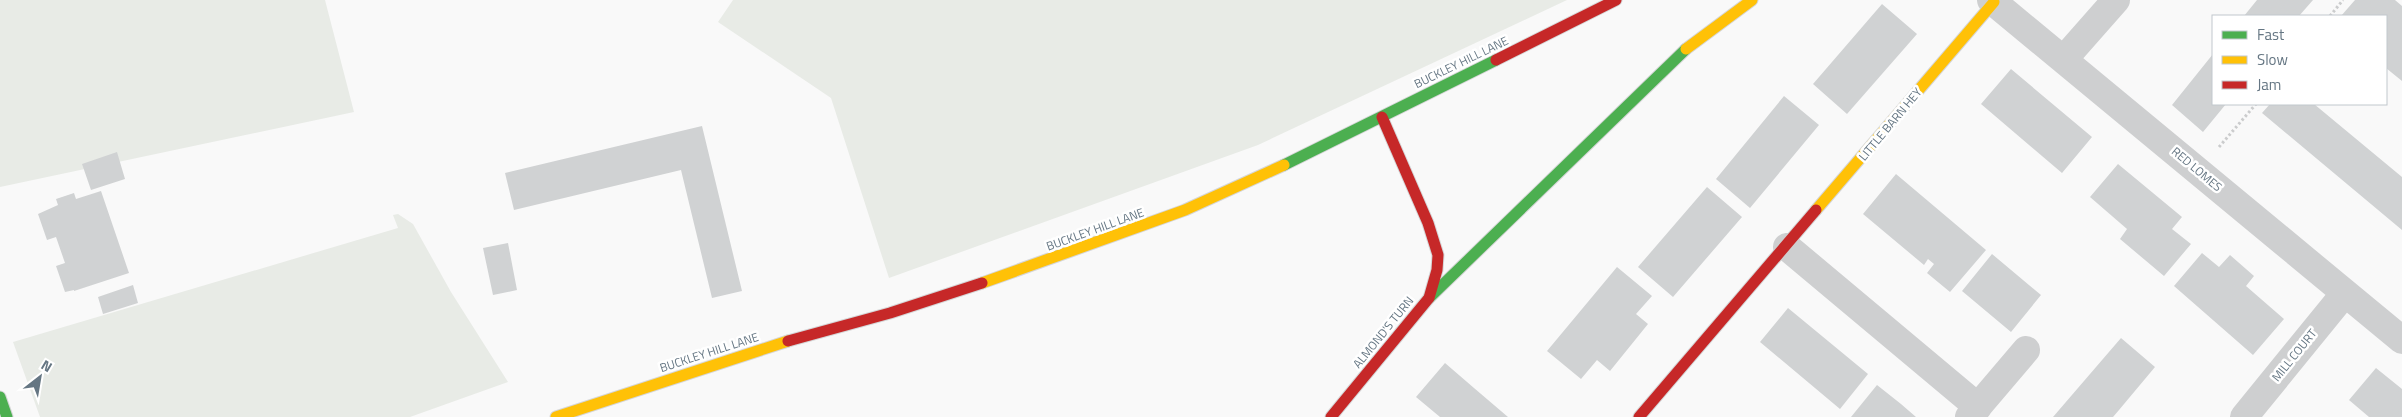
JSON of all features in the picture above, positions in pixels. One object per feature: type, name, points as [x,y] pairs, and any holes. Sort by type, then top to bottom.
[{"type":"street","name":"BUCKLEY HILL LANE","points":[[556,417],[778,344],[899,310],[1104,241],[1185,210],[1266,174],[1616,0]]},
{"type":"street","points":[[1429,298],[1676,57],[1752,0]]},
{"type":"street","points":[[2064,59],[2116,0]]},
{"type":"street","name":"RED LOMES","points":[[1992,1],[2199,170],[2402,340]]},
{"type":"street","name":"LITTLE BARN HEY","points":[[1649,414],[1992,1]]},
{"type":"street","name":"ALMOND'S TURN","points":[[1331,417],[1429,298],[1437,270],[1438,255],[1434,240],[1382,117]]},
{"type":"street","points":[[1787,247],[1974,412],[2026,350]]},
{"type":"street","name":"MILL COURT","points":[[2244,417],[2345,293]]},
{"type":"street","points":[[0,397],[6,417]]},
{"type":"path","points":[[2331,15],[2343,0]]},
{"type":"path","points":[[2199,170],[2255,105]]},
{"type":"shaded area","points":[[0,0],[325,0],[354,112],[0,187]]},
{"type":"shaded area","points":[[733,0],[1567,0],[1258,145],[889,278],[831,98],[718,22]]},
{"type":"shaded area","points":[[398,214],[413,224],[451,292],[508,382],[410,417],[40,417],[13,342],[398,228],[393,215]]},
{"type":"building","points":[[2257,0],[2313,0],[2300,15],[2245,15]]},
{"type":"building","points":[[2355,0],[2395,0],[2402,6],[2402,81],[2387,69],[2387,15],[2342,15]]},
{"type":"building","points":[[1882,4],[1917,34],[1847,114],[1813,84]]},
{"type":"building","points":[[2212,55],[2212,105],[2225,105],[2203,132],[2172,105]]},
{"type":"building","points":[[2011,69],[2092,137],[2062,173],[1981,104]]},
{"type":"building","points":[[1784,96],[1819,125],[1750,208],[1716,179]]},
{"type":"building","points":[[2269,105],[2315,105],[2402,177],[2402,230],[2262,113]]},
{"type":"building","points":[[702,126],[742,291],[712,298],[681,170],[514,210],[505,173]]},
{"type":"building","points":[[117,152],[125,179],[91,190],[82,164]]},
{"type":"building","points":[[2118,164],[2182,217],[2172,229],[2191,244],[2164,276],[2120,239],[2127,229],[2090,197]]},
{"type":"building","points":[[1896,174],[1986,250],[1950,292],[1927,273],[1934,264],[1928,259],[1924,265],[1863,214]]},
{"type":"building","points":[[1707,187],[1742,217],[1673,297],[1638,267]]},
{"type":"building","points":[[101,191],[129,273],[74,291],[65,292],[56,266],[65,263],[56,237],[47,240],[38,214],[58,205],[56,199],[74,193],[76,199]]},
{"type":"building","points":[[508,243],[517,290],[493,295],[483,248]]},
{"type":"building","points":[[2202,253],[2219,267],[2230,255],[2254,276],[2246,286],[2284,319],[2253,355],[2174,286]]},
{"type":"building","points":[[1992,254],[2041,295],[2011,332],[1962,291]]},
{"type":"building","points":[[1617,267],[1652,296],[1636,314],[1648,324],[1610,371],[1597,360],[1581,379],[1547,351]]},
{"type":"building","points":[[133,285],[138,303],[103,314],[98,297]]},
{"type":"building","points":[[1788,308],[1868,374],[1840,409],[1760,342]]},
{"type":"building","points":[[2121,338],[2155,367],[2113,417],[2053,417]]},
{"type":"building","points":[[1445,363],[1508,417],[1440,417],[1416,397]]},
{"type":"building","points":[[2376,368],[2402,389],[2402,417],[2369,417],[2349,400]]},
{"type":"building","points":[[1877,385],[1901,404],[1916,417],[1851,417]]},
{"type":"traffic: fast","points":[[1429,298],[1686,49]]},
{"type":"traffic: fast","points":[[1284,165],[1496,60]]},
{"type":"traffic: fast","points":[[0,397],[7,417]]},
{"type":"traffic: slow","points":[[1686,49],[1752,0]]},
{"type":"traffic: slow","points":[[1816,210],[1994,2]]},
{"type":"traffic: slow","points":[[982,283],[1185,210],[1284,165]]},
{"type":"traffic: slow","points":[[556,417],[788,341]]},
{"type":"traffic: jam","points":[[1496,60],[1616,0]]},
{"type":"traffic: jam","points":[[1331,417],[1429,298],[1437,270],[1438,255],[1428,223],[1382,117]]},
{"type":"traffic: jam","points":[[1639,417],[1816,210]]},
{"type":"traffic: jam","points":[[788,341],[890,313],[982,283]]}]
